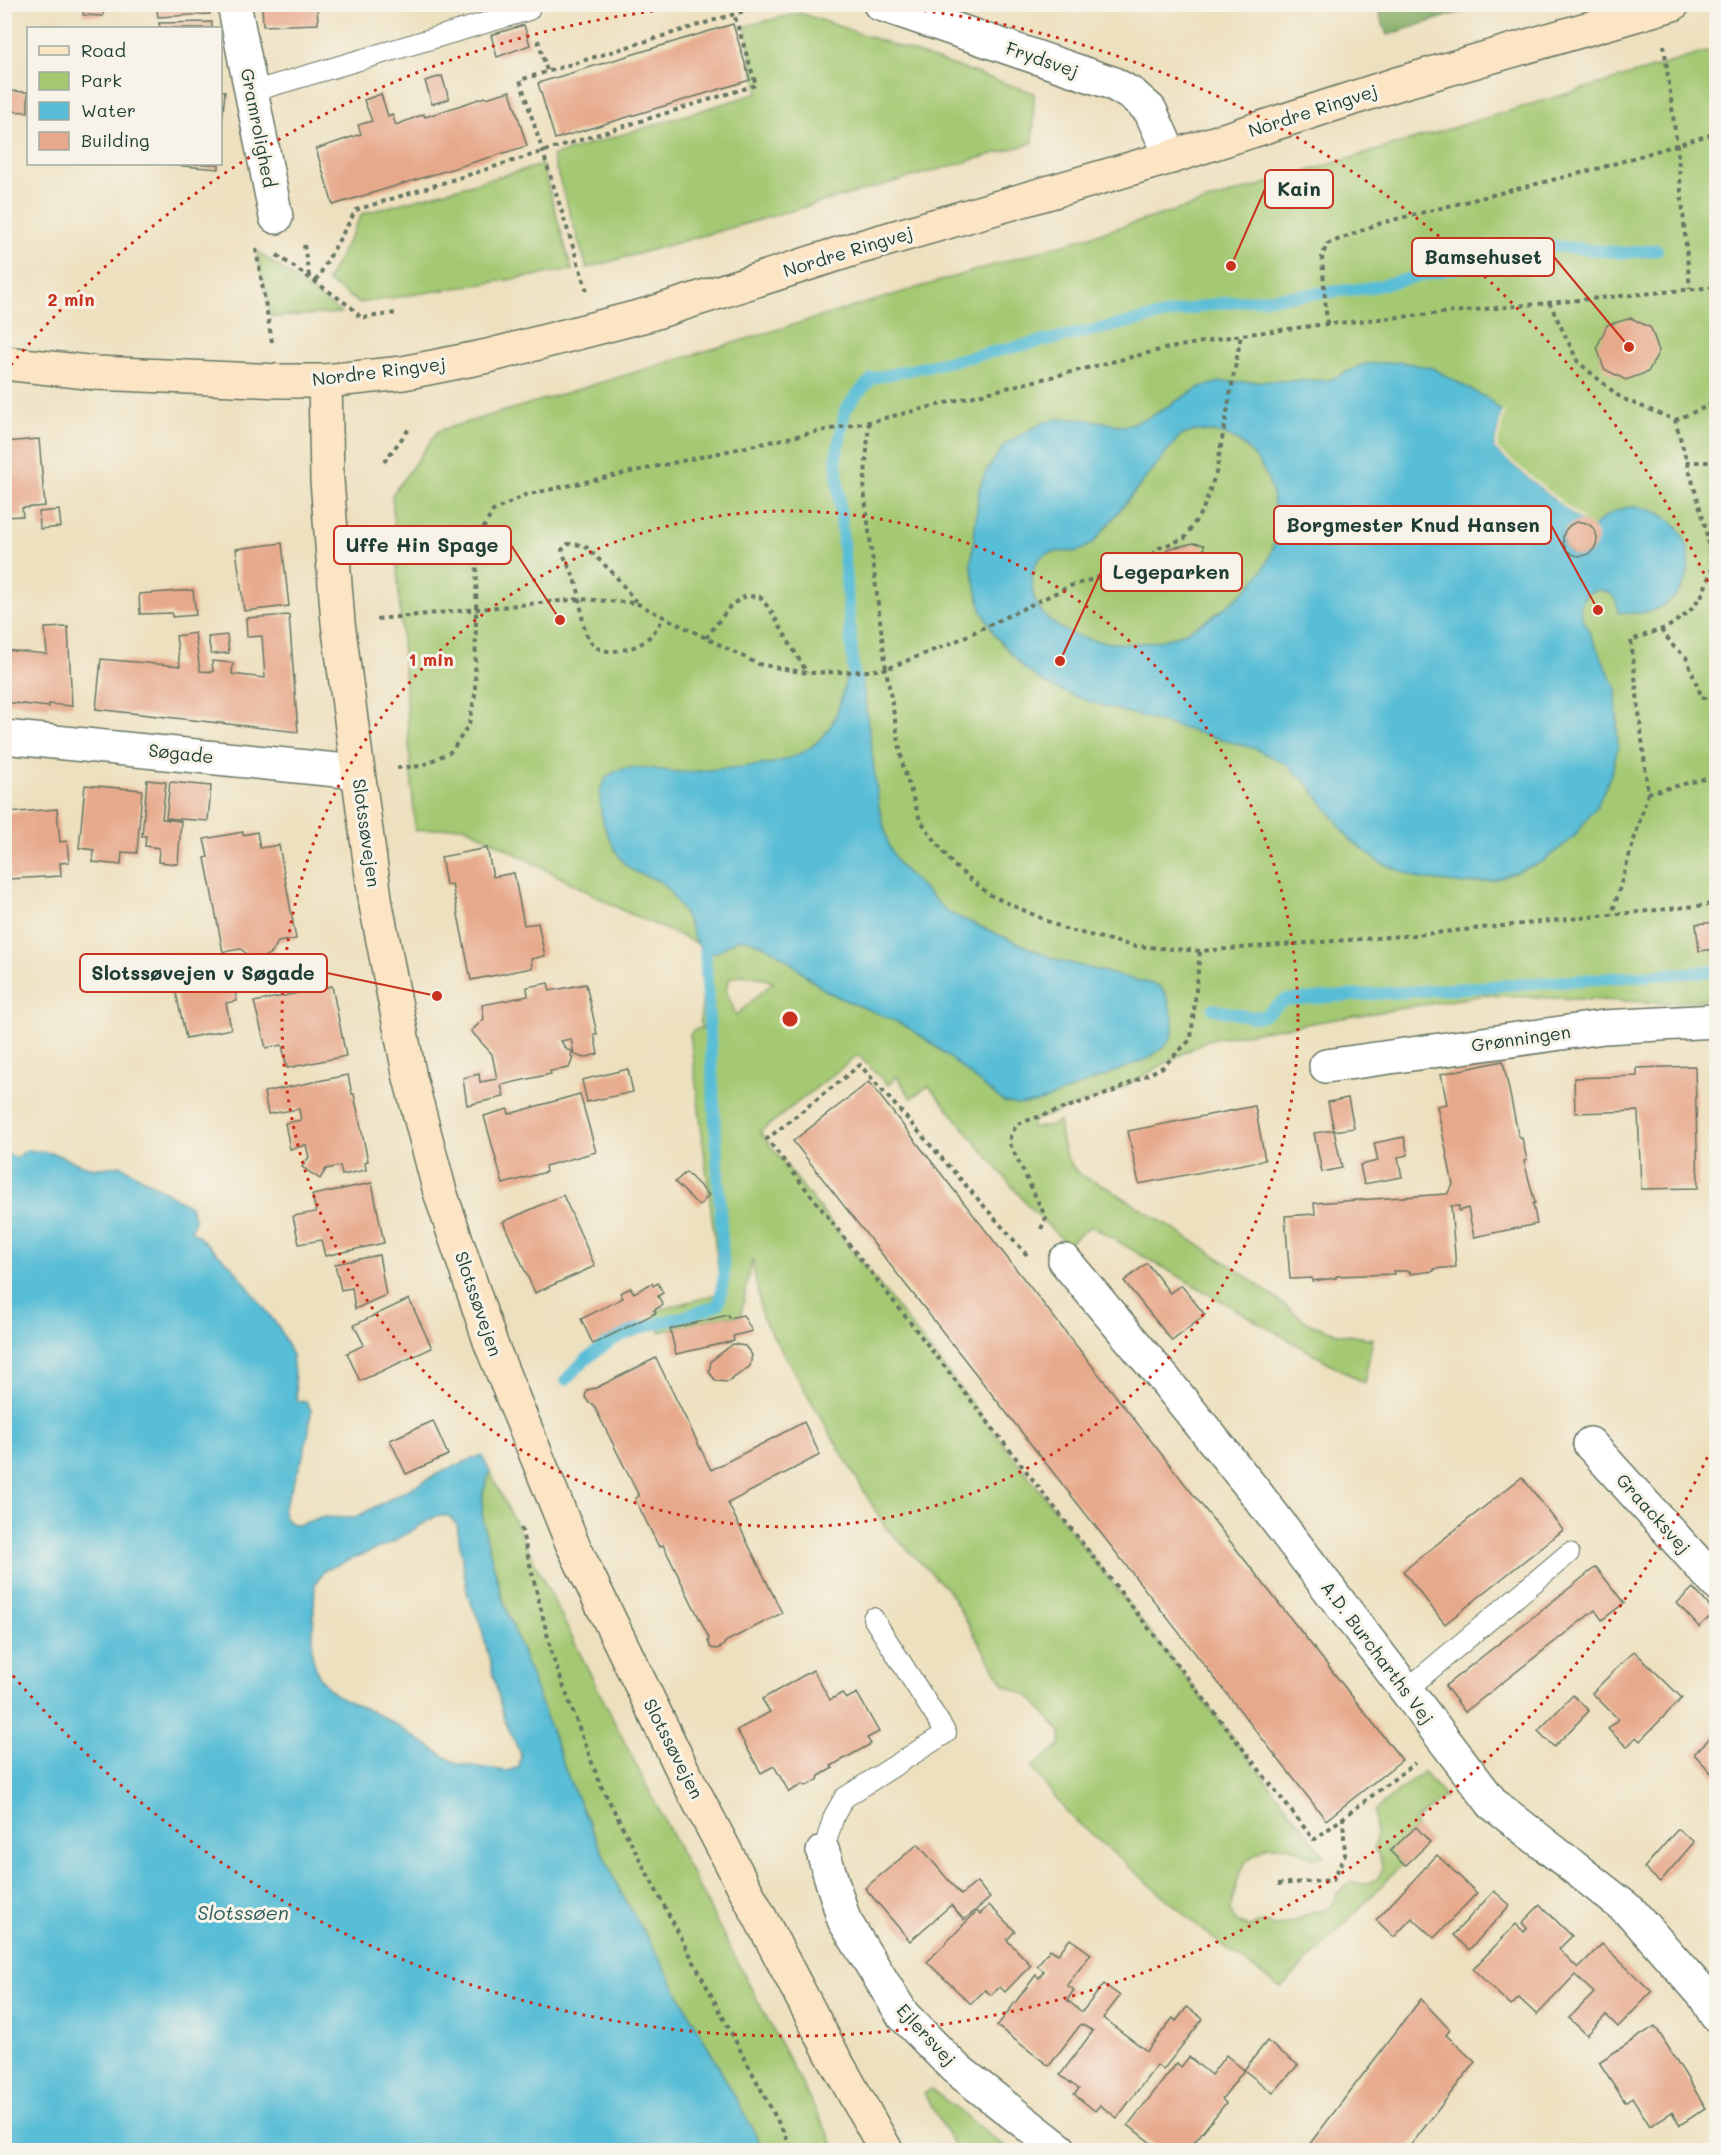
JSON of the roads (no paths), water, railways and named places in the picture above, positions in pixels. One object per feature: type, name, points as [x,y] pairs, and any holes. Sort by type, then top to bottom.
[{"type":"main road","name":"Nordre Ringvej","points":[[4,363],[96,373],[325,381],[408,372],[488,356],[599,329],[854,249],[1171,157],[1400,83],[1667,6]]},
{"type":"main road","name":"Slotssøvejen","points":[[325,381],[327,480],[338,622],[357,772],[376,905],[410,1077],[440,1192],[491,1344],[572,1543],[671,1747],[834,2058],[886,2151]]},
{"type":"street","name":"Gramrolighed","points":[[234,4],[252,92],[265,228]]},
{"type":"street","name":"Frydsvej","points":[[880,4],[1112,83],[1133,95],[1150,110],[1171,157]]},
{"type":"street","name":"Søgade","points":[[4,736],[357,772]]},
{"type":"street","name":"Grønningen","points":[[1326,1066],[1604,1027],[1716,1021]]},
{"type":"street","name":"A.D. Burcharths Vej","points":[[1065,1262],[1165,1380],[1252,1488],[1493,1804],[1631,1912],[1704,1995],[1716,2016]]},
{"type":"street","name":"Graacksvej","points":[[1590,1444],[1716,1583]]},
{"type":"street","name":"Ejlersvej","points":[[823,1852],[844,1920],[903,2015],[954,2067],[1060,2151]]},
{"type":"lane","points":[[252,92],[529,10]]},
{"type":"lane","points":[[1406,1690],[1569,1553]]},
{"type":"lane","points":[[823,1852],[834,1816],[844,1798],[946,1733],[873,1618]]},
{"type":"water","points":[[1401,362],[1432,368],[1490,400],[1502,412],[1494,449],[1582,522],[1571,525],[1563,534],[1564,545],[1568,551],[1575,555],[1590,552],[1596,538],[1592,528],[1603,518],[1616,511],[1637,507],[1645,508],[1667,518],[1682,534],[1688,552],[1688,572],[1680,590],[1666,604],[1645,612],[1618,612],[1616,601],[1611,594],[1604,591],[1596,590],[1583,598],[1582,617],[1616,688],[1618,747],[1612,772],[1597,806],[1573,838],[1542,862],[1495,880],[1465,884],[1421,879],[1379,862],[1350,839],[1308,784],[1286,764],[1256,749],[1093,703],[1047,685],[1024,668],[995,635],[981,609],[971,565],[979,489],[985,473],[1005,444],[1042,423],[1057,419],[1086,419],[1124,426],[1150,417],[1200,387],[1221,382],[1329,380],[1364,364]],"holes":[[[1195,431],[1219,433],[1239,442],[1253,455],[1268,480],[1275,509],[1276,529],[1274,543],[1262,571],[1239,597],[1211,618],[1164,640],[1142,643],[1092,640],[1069,633],[1050,621],[1037,605],[1032,584],[1037,562],[1047,554],[1078,551],[1094,542],[1180,436]]]},
{"type":"water","points":[[862,677],[879,807],[889,846],[899,865],[949,913],[1057,960],[1160,986],[1167,997],[1173,1019],[1173,1035],[1165,1046],[1149,1058],[1040,1102],[1018,1105],[1004,1102],[915,1032],[825,990],[767,947],[751,940],[741,939],[714,953],[704,951],[698,945],[685,916],[665,886],[658,880],[632,870],[621,860],[606,830],[601,813],[602,787],[605,779],[611,774],[618,770],[635,767],[682,772],[744,767],[782,761],[805,751],[823,736],[837,713],[846,678]]},
{"type":"water","name":"Slotssøen","points":[[26,1150],[52,1153],[93,1168],[120,1165],[190,1206],[195,1220],[191,1230],[232,1266],[280,1329],[292,1356],[297,1401],[306,1402],[311,1410],[303,1457],[283,1510],[284,1517],[290,1523],[299,1525],[321,1517],[354,1518],[445,1470],[482,1455],[490,1472],[483,1492],[482,1513],[486,1537],[503,1600],[570,1782],[619,1889],[764,2150],[5,2150],[4,1153],[17,1158]],"holes":[[[436,1516],[449,1516],[457,1525],[468,1597],[480,1622],[504,1719],[521,1755],[519,1767],[507,1771],[457,1764],[383,1717],[334,1694],[319,1677],[312,1656],[315,1583],[325,1570],[393,1542]]]},
{"type":"waterway","points":[[854,678],[836,458],[845,411],[857,394],[873,378],[1214,304],[1368,288],[1552,246],[1625,253],[1657,250]]},
{"type":"waterway","points":[[566,1380],[590,1356],[610,1342],[641,1328],[708,1309],[717,1305],[720,1299],[724,1275],[705,952]]},
{"type":"waterway","points":[[1213,1009],[1251,1017],[1263,1016],[1285,1000],[1716,971]]},
{"type":"place","name":"Kain","points":[[1231,266]]},
{"type":"place","name":"Bamsehuset","points":[[1629,347]]},
{"type":"place","name":"Borgmester Knud Hansen","points":[[1598,610]]},
{"type":"place","name":"Uffe Hin Spage","points":[[560,620]]},
{"type":"place","name":"Legeparken","points":[[1060,661]]},
{"type":"place","name":"Slotssøvejen v Søgade","points":[[437,996]]}]
